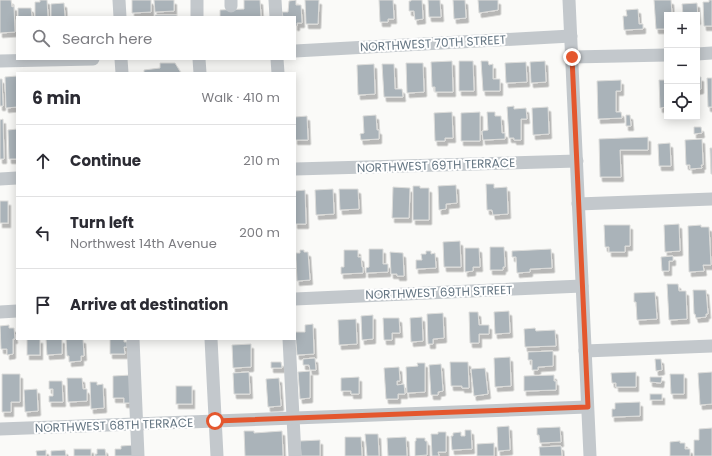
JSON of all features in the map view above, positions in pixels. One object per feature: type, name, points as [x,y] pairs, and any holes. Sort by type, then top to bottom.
[{"type":"street","points":[[119,0],[120,16]]},
{"type":"street","points":[[197,0],[198,16]]},
{"type":"street","points":[[275,0],[276,16]]},
{"type":"street","points":[[569,0],[590,456]]},
{"type":"street","name":"NORTHWEST 70TH STREET","points":[[296,51],[571,36]]},
{"type":"street","points":[[700,54],[712,53]]},
{"type":"street","points":[[572,57],[664,55]]},
{"type":"street","points":[[0,62],[62,60]]},
{"type":"street","points":[[121,60],[122,72]]},
{"type":"street","points":[[199,60],[200,72]]},
{"type":"street","points":[[277,60],[278,72]]},
{"type":"street","name":"NORTHWEST 69TH TERRACE","points":[[296,168],[576,161]]},
{"type":"street","points":[[0,179],[16,178]]},
{"type":"street","points":[[578,204],[712,198]]},
{"type":"street","name":"NORTHWEST 69TH STREET","points":[[296,298],[582,286]]},
{"type":"street","points":[[0,312],[16,311]]},
{"type":"street","points":[[133,340],[138,456]]},
{"type":"street","points":[[211,340],[217,456]]},
{"type":"street","points":[[289,340],[295,456]]},
{"type":"street","points":[[585,351],[712,346]]},
{"type":"street","name":"NORTHWEST 68TH TERRACE","points":[[0,429],[588,407]]},
{"type":"building","points":[[0,0],[11,0],[12,7],[14,6],[15,32],[0,33]]},
{"type":"building","points":[[40,0],[47,0],[48,16],[35,16],[35,2],[40,2]]},
{"type":"building","points":[[132,0],[151,0],[151,12],[132,13]]},
{"type":"building","points":[[154,0],[174,0],[174,11],[155,12]]},
{"type":"building","points":[[244,0],[260,0],[261,16],[220,16],[220,10],[244,9]]},
{"type":"building","points":[[296,0],[296,5],[301,5],[302,23],[297,23],[297,26],[296,16],[283,16],[282,12],[288,12],[289,1]]},
{"type":"building","points":[[305,0],[319,0],[318,24],[306,24]]},
{"type":"building","points":[[379,0],[393,0],[394,19],[388,19],[388,22],[380,22]]},
{"type":"building","points":[[422,0],[423,19],[415,20],[414,11],[409,11],[409,1]]},
{"type":"building","points":[[428,0],[440,0],[441,17],[429,17]]},
{"type":"building","points":[[453,0],[465,0],[466,18],[454,19]]},
{"type":"building","points":[[478,0],[498,0],[498,10],[479,13]]},
{"type":"building","points":[[654,0],[671,0],[672,12],[664,12],[664,29],[656,29]]},
{"type":"building","points":[[709,0],[712,0],[712,26],[704,26],[703,2],[709,2]]},
{"type":"building","points":[[64,3],[65,16],[51,16],[51,4]]},
{"type":"building","points":[[697,3],[698,12],[683,12],[682,4]]},
{"type":"building","points":[[18,8],[31,8],[32,16],[18,16]]},
{"type":"building","points":[[638,9],[639,24],[643,24],[643,29],[624,30],[623,16],[627,16],[626,10]]},
{"type":"building","points":[[155,15],[177,15],[177,16]]},
{"type":"building","points":[[452,61],[453,92],[435,92],[435,87],[432,87],[431,62]]},
{"type":"building","points":[[459,61],[473,61],[474,91],[459,91]]},
{"type":"building","points":[[481,61],[488,61],[489,65],[493,64],[493,79],[500,79],[500,91],[483,91]]},
{"type":"building","points":[[545,61],[546,82],[531,83],[530,62]]},
{"type":"building","points":[[526,62],[527,82],[506,83],[505,63]]},
{"type":"building","points":[[160,63],[175,63],[180,72],[144,72],[144,70],[160,68]]},
{"type":"building","points":[[406,63],[423,63],[424,92],[407,93]]},
{"type":"building","points":[[374,64],[375,94],[358,95],[357,65]]},
{"type":"building","points":[[382,64],[394,64],[395,89],[402,89],[403,97],[384,97]]},
{"type":"building","points":[[16,76],[16,107],[6,108],[5,77]]},
{"type":"building","points":[[700,77],[701,77],[700,89]]},
{"type":"building","points":[[707,78],[712,78],[712,107],[708,107]]},
{"type":"building","points":[[0,79],[2,79],[3,106],[0,106]]},
{"type":"building","points":[[621,80],[621,91],[616,91],[616,112],[621,112],[622,118],[598,119],[597,81]]},
{"type":"building","points":[[659,80],[664,80],[664,107],[660,108]]},
{"type":"building","points":[[514,106],[514,109],[526,108],[527,119],[521,119],[521,140],[509,138],[507,107]]},
{"type":"building","points":[[548,107],[549,134],[533,135],[532,108]]},
{"type":"building","points":[[452,112],[453,138],[445,138],[445,141],[435,141],[434,113]]},
{"type":"building","points":[[480,112],[480,141],[461,141],[461,113]]},
{"type":"building","points":[[487,112],[495,112],[495,116],[501,116],[502,133],[505,133],[505,139],[483,140],[482,131],[488,130]]},
{"type":"building","points":[[376,115],[379,139],[361,140],[360,134],[364,133],[363,116]]},
{"type":"building","points":[[626,115],[630,115],[631,126],[626,126]]},
{"type":"building","points":[[307,116],[308,140],[296,140],[296,117]]},
{"type":"building","points":[[3,119],[4,159],[0,159],[0,120]]},
{"type":"building","points":[[694,127],[701,127],[702,133],[694,134]]},
{"type":"building","points":[[16,129],[16,159],[9,159],[8,130]]},
{"type":"building","points":[[648,137],[648,150],[620,150],[621,177],[600,177],[599,139]]},
{"type":"building","points":[[702,139],[702,168],[690,169],[690,165],[686,165],[685,140]]},
{"type":"building","points":[[670,143],[671,166],[659,166],[658,144]]},
{"type":"building","points":[[710,148],[712,148],[712,174],[711,174]]},
{"type":"building","points":[[486,184],[494,184],[494,188],[507,187],[508,214],[493,215],[492,210],[487,210]]},
{"type":"building","points":[[456,185],[457,203],[446,204],[446,209],[439,210],[438,186]]},
{"type":"building","points":[[413,186],[429,188],[429,220],[413,220]]},
{"type":"building","points":[[393,187],[410,188],[409,218],[392,218]]},
{"type":"building","points":[[333,189],[334,214],[316,215],[315,190]]},
{"type":"building","points":[[339,189],[358,189],[359,209],[340,210]]},
{"type":"building","points":[[305,190],[306,224],[296,224],[296,191]]},
{"type":"building","points":[[0,201],[8,201],[8,223],[0,223]]},
{"type":"building","points":[[679,224],[680,251],[665,252],[664,225]]},
{"type":"building","points":[[604,225],[630,225],[630,246],[625,246],[625,252],[609,252],[609,247],[605,247]]},
{"type":"building","points":[[701,225],[701,227],[709,227],[711,265],[703,265],[704,271],[689,272],[688,226]]},
{"type":"building","points":[[460,241],[461,267],[444,267],[443,242]]},
{"type":"building","points":[[490,247],[504,247],[505,267],[503,267],[503,270],[490,270]]},
{"type":"building","points":[[465,248],[479,248],[480,267],[473,267],[473,271],[465,272]]},
{"type":"building","points":[[369,249],[383,249],[383,264],[388,264],[388,272],[366,273],[366,268],[369,267]]},
{"type":"building","points":[[551,249],[552,268],[530,269],[530,272],[517,273],[516,257],[512,257],[512,251]]},
{"type":"building","points":[[300,250],[308,252],[310,280],[297,281],[296,253],[300,253]]},
{"type":"building","points":[[344,250],[358,250],[358,257],[361,257],[363,273],[341,274],[341,267],[344,267]]},
{"type":"building","points":[[426,251],[431,251],[431,254],[435,253],[436,268],[416,269],[416,260],[422,260],[421,254],[426,254]]},
{"type":"building","points":[[390,252],[403,253],[404,276],[391,274]]},
{"type":"building","points":[[673,256],[673,261],[669,261],[669,271],[662,271],[661,257]]},
{"type":"building","points":[[667,284],[678,284],[679,291],[686,291],[687,319],[669,320]]},
{"type":"building","points":[[693,290],[706,290],[708,314],[706,314],[706,317],[696,318],[694,314]]},
{"type":"building","points":[[655,292],[657,319],[637,320],[634,293]]},
{"type":"building","points":[[509,311],[510,333],[495,334],[494,312]]},
{"type":"building","points":[[469,312],[478,312],[479,325],[489,325],[489,334],[479,334],[479,343],[470,343]]},
{"type":"building","points":[[443,313],[444,338],[433,339],[433,344],[428,344],[427,314]]},
{"type":"building","points":[[373,315],[373,339],[362,340],[361,316]]},
{"type":"building","points":[[422,317],[423,341],[411,342],[410,318]]},
{"type":"building","points":[[383,318],[399,318],[400,333],[392,333],[392,340],[384,340]]},
{"type":"building","points":[[356,319],[357,344],[339,345],[338,320]]},
{"type":"building","points":[[313,324],[314,354],[297,355],[296,332],[305,332],[305,325]]},
{"type":"building","points":[[9,325],[9,328],[14,328],[15,339],[13,339],[13,354],[7,355],[7,349],[1,349],[0,326]]},
{"type":"building","points":[[535,328],[536,331],[555,330],[556,346],[525,347],[524,329]]},
{"type":"building","points":[[27,340],[40,340],[40,355],[27,355]]},
{"type":"building","points":[[46,340],[62,340],[62,354],[47,355]]},
{"type":"building","points":[[66,340],[83,340],[84,356],[81,356],[81,361],[69,362],[69,356],[67,356]]},
{"type":"building","points":[[110,340],[124,340],[124,342],[127,342],[127,347],[124,347],[125,354],[110,354]]},
{"type":"building","points":[[251,344],[251,367],[233,368],[232,345]]},
{"type":"building","points":[[553,351],[553,366],[538,367],[538,370],[532,370],[532,360],[528,360],[528,352]]},
{"type":"building","points":[[510,357],[511,386],[495,387],[494,358]]},
{"type":"building","points":[[315,358],[316,370],[310,370],[309,365],[303,365],[303,359]]},
{"type":"building","points":[[655,359],[661,359],[662,370],[656,371]]},
{"type":"building","points":[[271,362],[281,362],[282,368],[271,368]]},
{"type":"building","points":[[450,362],[468,362],[469,388],[462,388],[462,386],[451,386]]},
{"type":"building","points":[[417,363],[425,363],[425,392],[407,393],[406,367],[418,366]]},
{"type":"building","points":[[441,364],[443,391],[438,392],[438,395],[431,395],[429,365]]},
{"type":"building","points":[[399,367],[400,381],[397,381],[397,385],[404,384],[405,394],[398,394],[398,399],[386,399],[384,368]]},
{"type":"building","points":[[485,368],[488,394],[474,396],[471,369]]},
{"type":"building","points":[[310,371],[310,398],[300,399],[298,372]]},
{"type":"building","points":[[249,372],[250,394],[234,394],[233,373]]},
{"type":"building","points":[[636,372],[636,387],[616,387],[616,383],[612,383],[611,373]]},
{"type":"building","points":[[712,372],[712,404],[700,405],[698,373]]},
{"type":"building","points":[[2,374],[20,374],[20,402],[11,402],[11,412],[2,412]]},
{"type":"building","points":[[670,374],[684,374],[684,394],[671,394]]},
{"type":"building","points":[[131,375],[131,403],[124,403],[124,398],[113,398],[113,376]]},
{"type":"building","points":[[554,375],[556,390],[524,391],[524,376]]},
{"type":"building","points":[[359,377],[359,394],[351,394],[351,391],[341,391],[341,378]]},
{"type":"building","points":[[650,377],[662,377],[661,383],[650,382]]},
{"type":"building","points":[[67,378],[82,378],[83,389],[87,389],[87,401],[68,402]]},
{"type":"building","points":[[279,378],[281,406],[268,407],[266,379]]},
{"type":"building","points":[[49,381],[62,381],[63,402],[49,402],[49,396],[53,396],[53,389],[49,389]]},
{"type":"building","points":[[90,382],[97,382],[97,385],[103,384],[104,408],[91,409]]},
{"type":"building","points":[[176,386],[192,386],[192,404],[176,404]]},
{"type":"building","points":[[37,389],[38,411],[25,412],[24,390]]},
{"type":"building","points":[[650,394],[662,394],[662,400],[650,400]]},
{"type":"building","points":[[640,402],[640,416],[612,417],[612,409],[615,409],[615,403]]},
{"type":"building","points":[[509,426],[510,450],[498,451],[497,427]]},
{"type":"building","points":[[560,427],[561,442],[540,443],[539,435],[537,435],[537,428]]},
{"type":"building","points":[[712,428],[712,456],[694,456],[694,440],[699,440],[699,429]]},
{"type":"building","points":[[465,430],[471,430],[472,449],[452,450],[451,436],[453,436],[453,433],[461,432],[461,436],[465,436]]},
{"type":"building","points":[[244,431],[254,431],[254,433],[282,431],[283,456],[245,456]]},
{"type":"building","points":[[438,432],[446,432],[446,452],[438,452],[439,456],[432,456],[431,434],[438,434]]},
{"type":"building","points":[[365,434],[378,434],[379,456],[367,456]]},
{"type":"building","points":[[345,437],[361,437],[362,456],[345,456]]},
{"type":"building","points":[[406,437],[407,456],[388,456],[387,438]]},
{"type":"building","points":[[416,438],[425,438],[425,441],[427,441],[427,455],[415,456]]},
{"type":"building","points":[[320,440],[320,456],[301,456],[300,441]]},
{"type":"building","points":[[680,441],[680,443],[685,443],[685,449],[690,449],[690,456],[670,456],[670,442]]},
{"type":"building","points":[[494,443],[494,456],[477,456],[477,444]]},
{"type":"building","points":[[135,445],[135,456],[115,456],[115,449],[121,449],[121,446]]},
{"type":"building","points":[[561,446],[562,456],[540,456],[539,447]]},
{"type":"building","points":[[74,449],[91,449],[91,456],[74,456]]},
{"type":"building","points":[[97,449],[105,449],[106,456],[95,456],[95,454],[97,454]]},
{"type":"building","points":[[46,450],[46,456],[37,456],[36,451]]},
{"type":"building","points":[[65,450],[66,456],[51,456],[51,451]]},
{"type":"route","points":[[215,421],[588,407],[572,57]]}]
